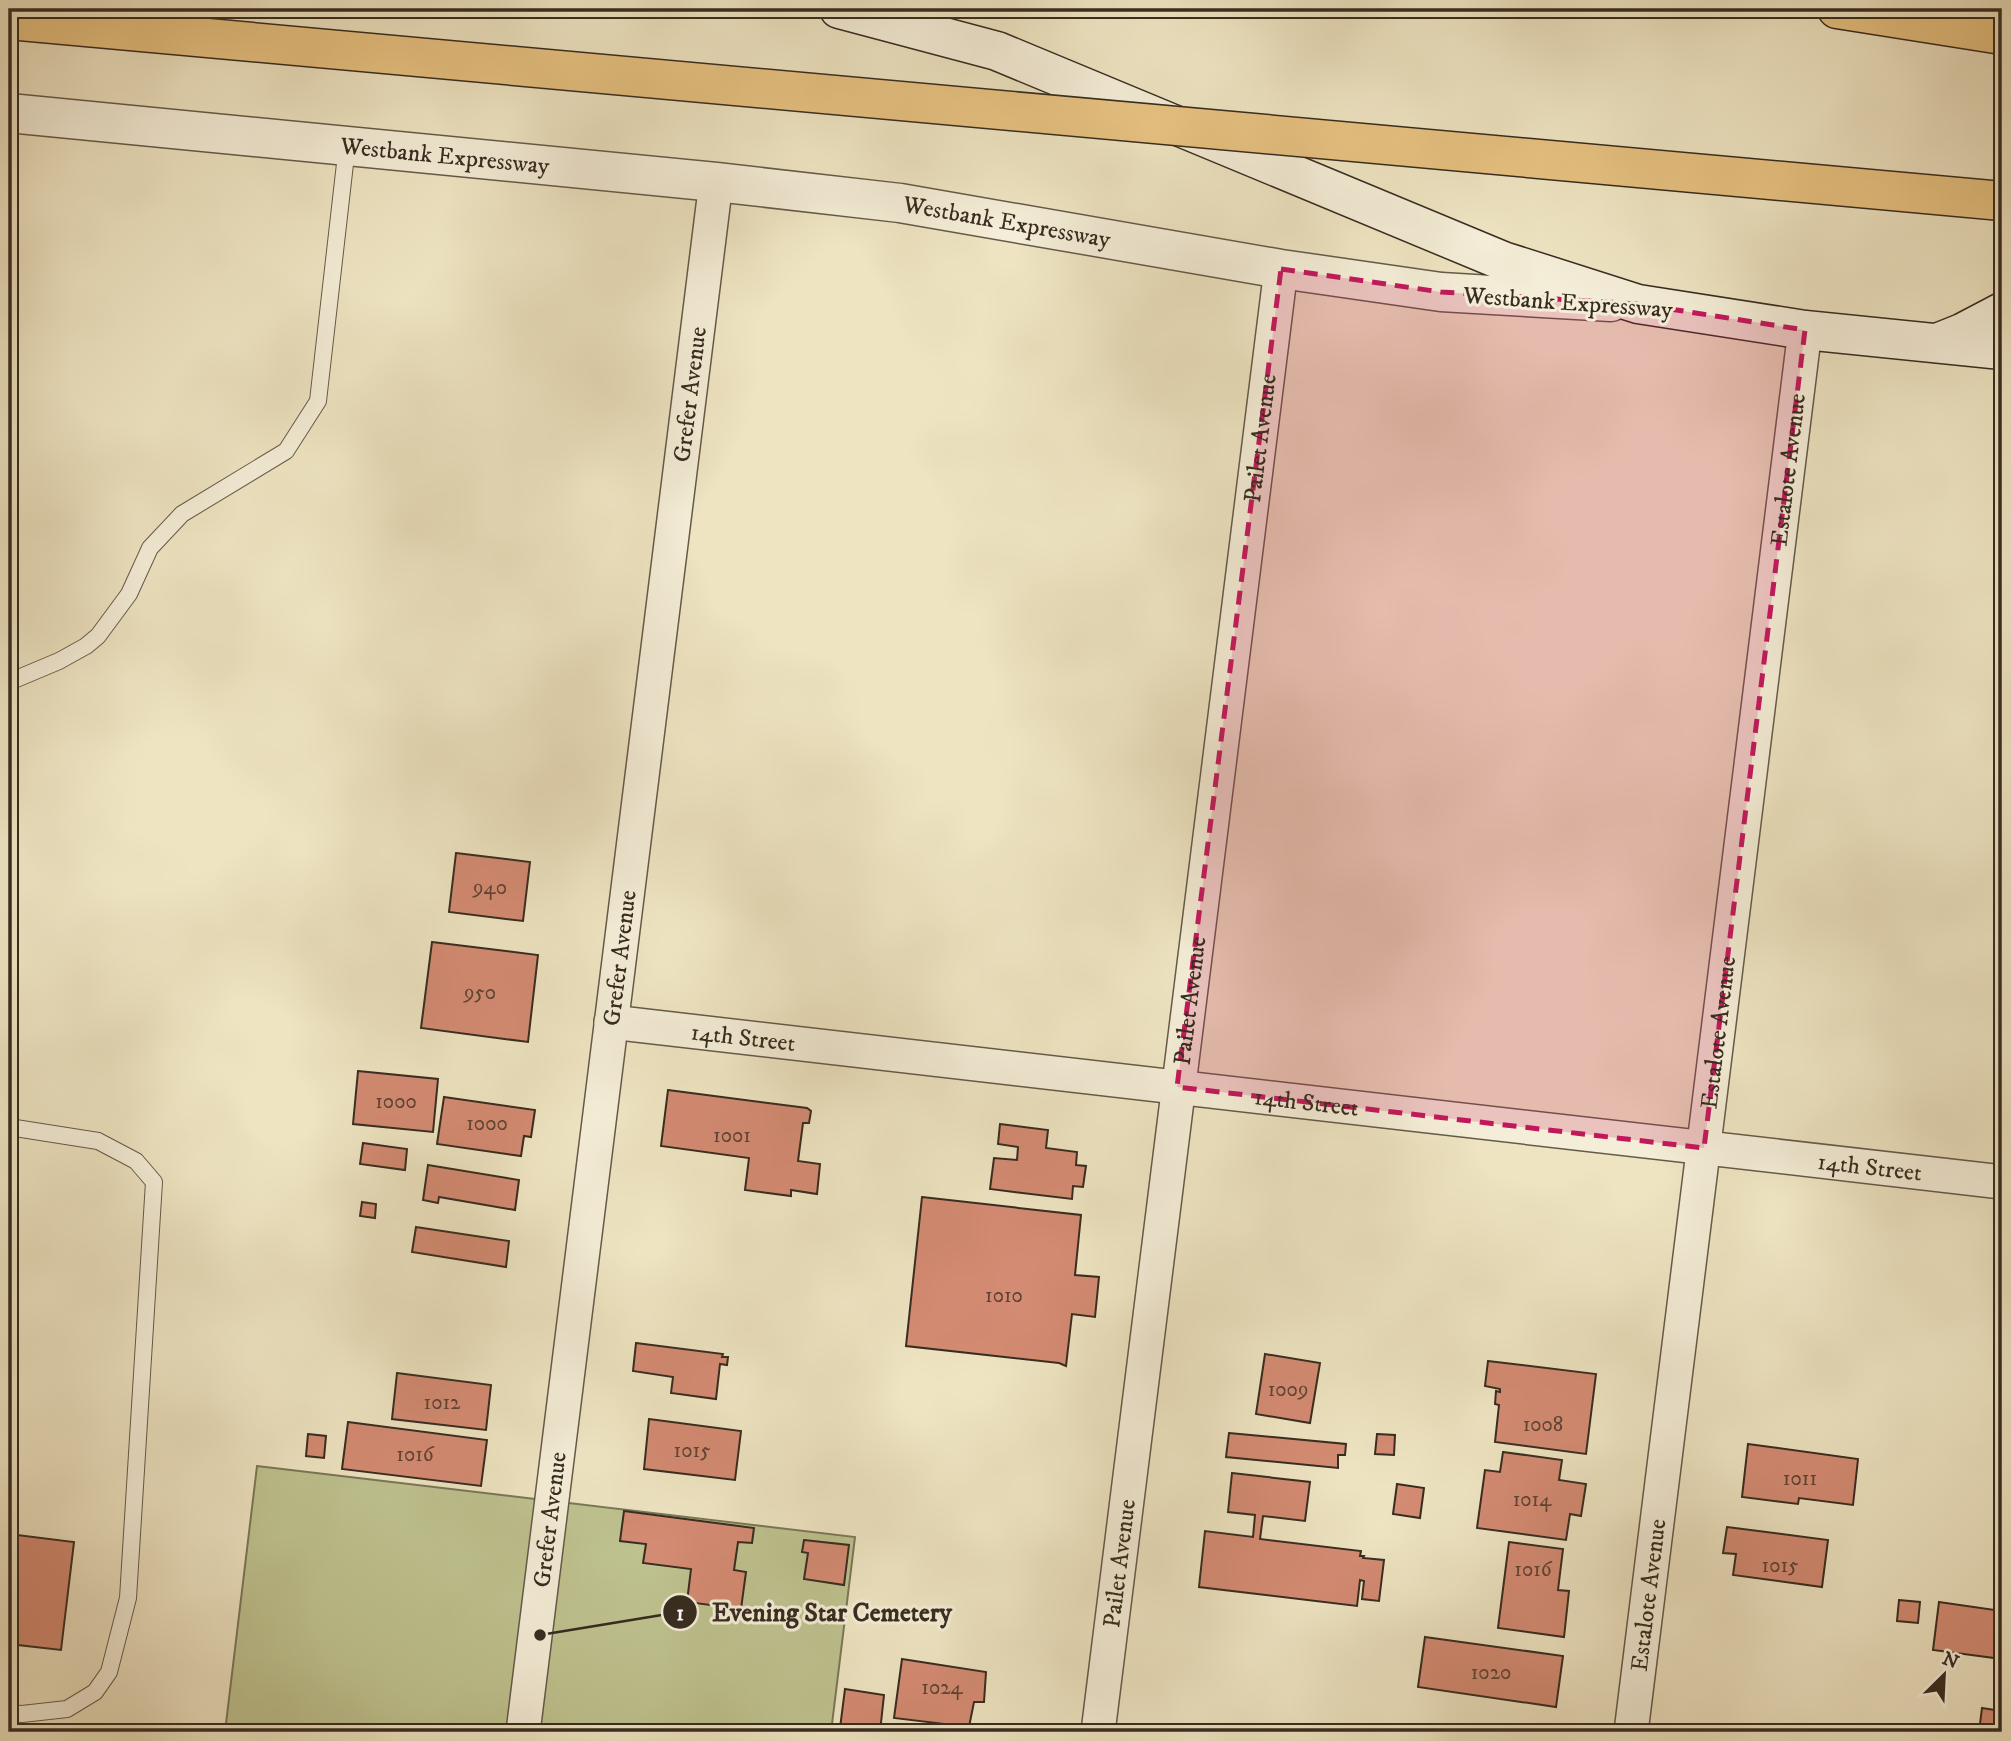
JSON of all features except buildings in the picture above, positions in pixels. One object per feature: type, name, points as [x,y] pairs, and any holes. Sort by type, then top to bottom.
[{"type":"highway","points":[[1837,9],[2002,36]]},
{"type":"highway","points":[[9,20],[2002,201]]},
{"type":"street","points":[[839,9],[997,51],[1503,261],[1638,304]]},
{"type":"street","name":"Westbank Expressway","points":[[9,113],[716,182],[900,203],[1281,269],[1441,292],[1638,304],[1805,330],[2002,350]]},
{"type":"street","name":"Grefer Avenue","points":[[523,1732],[716,182]]},
{"type":"street","name":"Pailet Avenue","points":[[1098,1732],[1281,269]]},
{"type":"street","points":[[1935,344],[2002,312]]},
{"type":"street","name":"Estalote Avenue","points":[[1631,1732],[1805,330]]},
{"type":"street","name":"14th Street","points":[[611,1022],[2002,1182]]},
{"type":"lane","points":[[11,677],[60,661],[98,636],[129,594],[149,548],[182,514],[286,451],[318,401],[347,146]]},
{"type":"lane","points":[[9,1127],[98,1141],[136,1161],[154,1182],[128,1598],[109,1672],[95,1692],[67,1709],[9,1713]]},
{"type":"highlighted area","points":[[1281,269],[1441,292],[1638,304],[1805,330],[1704,1148],[1177,1087]]},
{"type":"green space","points":[[257,1466],[855,1537],[831,1732],[225,1732]]},
{"type":"place","name":"Evening Star Cemetery","points":[[540,1635]]}]
